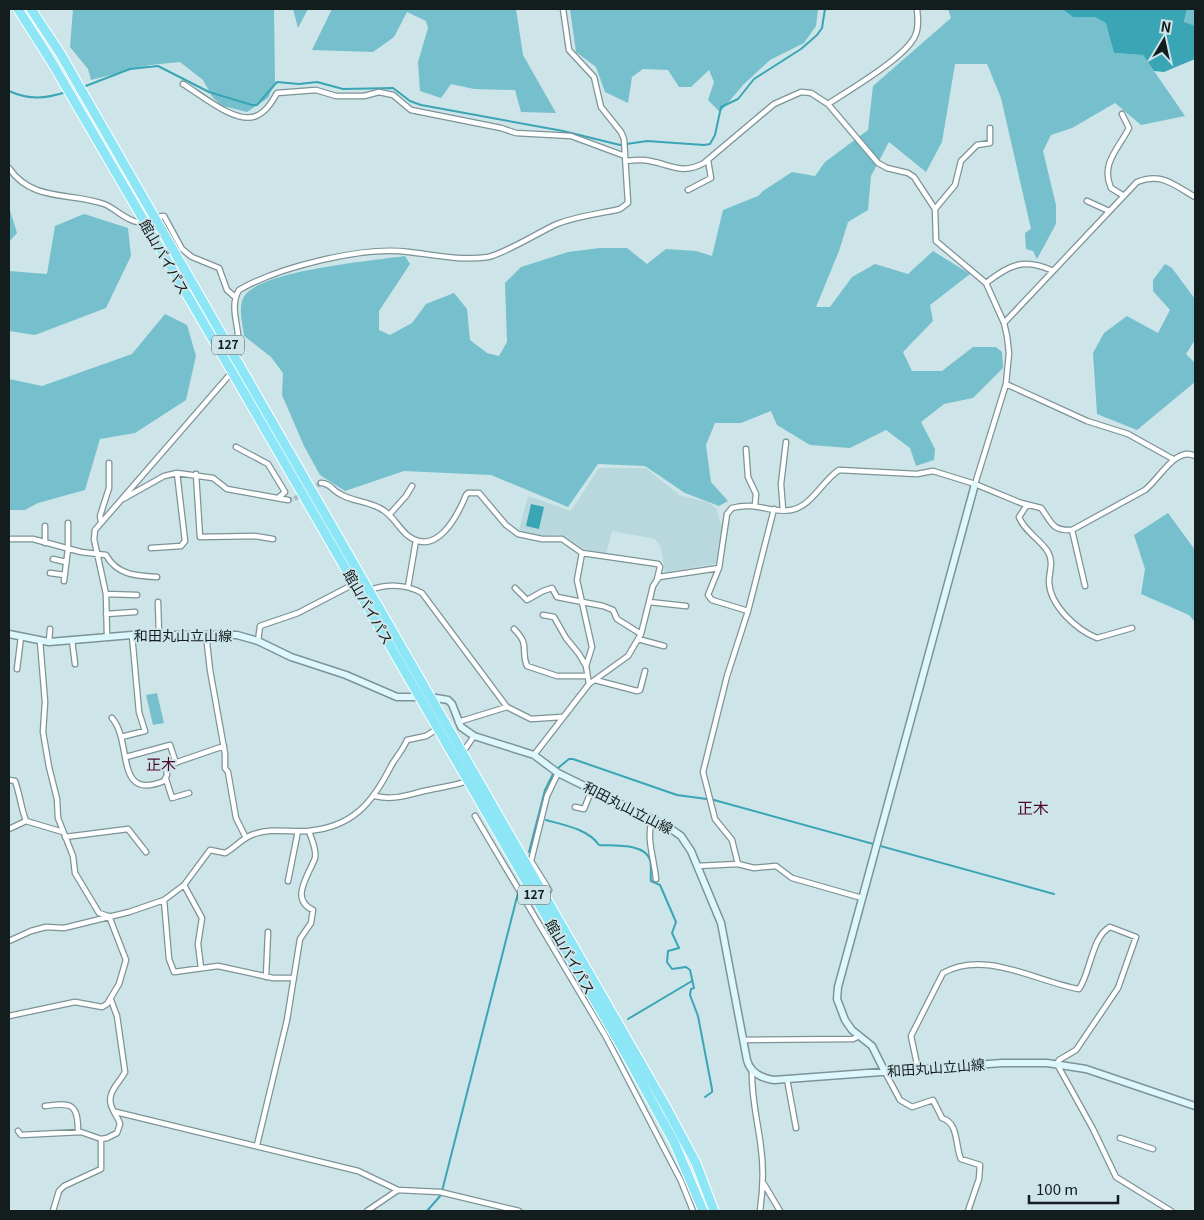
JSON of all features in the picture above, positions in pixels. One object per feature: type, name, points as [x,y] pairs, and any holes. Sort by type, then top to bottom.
[{"type":"highway","name":"館山バイパス","points":[[18,9],[64,82],[664,1123],[684,1163],[703,1211]]},
{"type":"highway","name":"館山バイパス","points":[[31,9],[74,77],[673,1120],[696,1163],[714,1211]]},
{"type":"main road","points":[[885,1072],[872,1046],[859,1036],[845,1020],[837,998],[839,979],[975,484]]},
{"type":"main road","name":"和田丸山立山線","points":[[9,634],[49,642],[107,636],[206,634],[237,635],[258,641],[291,657],[337,672],[397,697],[410,699],[419,696],[448,700],[452,704],[458,722],[466,732],[534,755],[558,773],[652,819],[681,836],[697,866],[721,923],[747,1060],[752,1070],[767,1079],[1020,1062],[1057,1064],[1086,1069],[1195,1106]]},
{"type":"street","points":[[107,636],[106,594],[94,534],[101,521],[232,372],[237,362],[240,344],[234,314],[235,297],[239,290],[285,270],[335,257],[409,252],[422,256],[463,258],[491,256],[560,223],[625,206],[628,198],[624,139],[602,107],[594,77],[568,50],[563,9]]},
{"type":"street","points":[[828,104],[890,62],[915,37],[918,26],[917,9]]},
{"type":"street","points":[[183,84],[224,111],[243,118],[256,116],[271,104],[277,94],[286,91],[316,90],[336,96],[364,96],[379,92],[394,95],[411,110],[501,128],[516,133],[571,136],[625,158],[650,161],[684,169],[693,169],[708,160],[774,104],[788,96],[801,92],[811,93],[828,104],[878,163],[887,168],[908,173],[914,177],[935,209],[936,242],[986,283],[1004,323],[1009,353],[1006,384],[975,484]]},
{"type":"street","points":[[1122,114],[1129,128],[1110,160],[1107,170],[1111,188],[1124,196]]},
{"type":"street","points":[[935,209],[955,185],[961,161],[977,145],[990,143],[990,128]]},
{"type":"street","points":[[688,190],[711,178],[708,160]]},
{"type":"street","points":[[9,168],[22,183],[41,192],[102,203],[136,222],[153,216],[164,216],[182,249],[192,257],[220,268],[227,290],[235,297]]},
{"type":"street","points":[[1004,323],[1051,270],[1137,182],[1149,177],[1164,179],[1195,197]]},
{"type":"street","points":[[1087,201],[1109,211]]},
{"type":"street","points":[[986,283],[1002,271],[1016,265],[1027,263],[1051,270]]},
{"type":"street","points":[[1006,384],[1087,421],[1128,434],[1173,459]]},
{"type":"street","points":[[783,510],[781,484],[786,442]]},
{"type":"street","points":[[236,447],[268,464],[286,492],[278,498]]},
{"type":"street","points":[[746,449],[748,477],[756,494],[755,505]]},
{"type":"street","points":[[748,611],[712,600],[708,595],[719,568],[728,514],[732,508],[755,505],[792,510],[809,500],[839,470],[917,474],[933,470],[975,484],[1027,505],[1041,508],[1047,519],[1058,529],[1072,530],[1145,490],[1155,482],[1173,459],[1184,453],[1195,456]]},
{"type":"street","points":[[101,521],[100,516],[109,488],[109,463]]},
{"type":"street","points":[[122,499],[164,476],[177,473],[196,474],[214,478],[226,489],[288,500]]},
{"type":"street","points":[[151,548],[181,546],[185,541],[177,473]]},
{"type":"street","points":[[196,474],[200,537],[255,536],[273,539]]},
{"type":"street","points":[[321,483],[326,483],[340,494],[376,506],[389,515],[408,535],[416,540],[431,540],[444,533],[460,511],[466,496],[475,492],[479,493],[506,525],[518,534],[542,539],[562,539],[582,553],[658,564],[660,567],[640,636],[628,656],[589,684],[534,755]]},
{"type":"street","points":[[389,515],[406,496],[412,486]]},
{"type":"street","points":[[1027,505],[1019,517],[1051,558],[1052,570],[1049,583],[1064,614],[1080,629],[1098,638],[1132,628]]},
{"type":"street","points":[[738,864],[732,840],[715,819],[704,772],[727,676],[748,611],[774,509]]},
{"type":"street","points":[[64,582],[68,549],[68,523]]},
{"type":"street","points":[[44,526],[45,543]]},
{"type":"street","points":[[1072,530],[1085,586]]},
{"type":"street","points":[[9,539],[30,539],[89,554],[106,555],[111,564],[122,572],[157,577]]},
{"type":"street","points":[[408,587],[416,540]]},
{"type":"street","points":[[582,553],[577,580],[584,603],[592,647],[586,666],[586,676],[589,684]]},
{"type":"street","points":[[53,559],[66,562]]},
{"type":"street","points":[[657,579],[659,577],[719,568]]},
{"type":"street","points":[[50,573],[65,575]]},
{"type":"street","points":[[258,641],[260,626],[298,613],[354,584]]},
{"type":"street","points":[[370,590],[381,586],[408,587],[422,593],[507,708],[530,719],[562,717]]},
{"type":"street","points":[[515,588],[526,600],[552,588],[557,597],[613,610],[617,619],[640,636],[664,646]]},
{"type":"street","points":[[106,594],[137,595]]},
{"type":"street","points":[[158,602],[159,635]]},
{"type":"street","points":[[649,602],[686,606]]},
{"type":"street","points":[[106,614],[135,612]]},
{"type":"street","points":[[543,615],[554,617],[586,666]]},
{"type":"street","points":[[49,642],[50,629]]},
{"type":"street","points":[[514,629],[523,637],[526,649],[524,658],[527,666],[557,676],[586,676]]},
{"type":"street","points":[[206,634],[210,670],[224,746],[225,768],[228,772],[236,818],[246,838]]},
{"type":"street","points":[[122,737],[145,731],[139,712],[132,635]]},
{"type":"street","points":[[17,668],[21,637]]},
{"type":"street","points":[[72,640],[75,664]]},
{"type":"street","points":[[40,641],[46,702],[43,732],[64,834],[73,856],[75,873],[82,888],[99,913],[109,916]]},
{"type":"street","points":[[595,680],[637,691],[640,690],[645,672]]},
{"type":"street","points":[[458,722],[507,708]]},
{"type":"street","points":[[112,718],[122,737],[130,776],[138,786],[147,787],[166,779]]},
{"type":"street","points":[[9,941],[31,930],[46,927],[62,928],[164,900],[184,885],[210,850],[225,853],[246,838],[267,831],[309,831],[336,825],[348,820],[366,807],[375,796],[407,740],[426,736],[438,729]]},
{"type":"street","points":[[463,752],[474,736]]},
{"type":"street","points":[[126,757],[170,745],[176,762]]},
{"type":"street","points":[[189,793],[172,798],[166,779],[166,766],[224,746]]},
{"type":"street","points":[[543,894],[549,890],[532,861],[547,796],[558,773]]},
{"type":"street","points":[[9,780],[16,784],[18,799],[26,821]]},
{"type":"street","points":[[375,796],[393,799],[428,790],[451,787],[467,781]]},
{"type":"street","points":[[575,807],[584,810],[592,789]]},
{"type":"street","points":[[475,816],[606,1037],[681,1181],[693,1211]]},
{"type":"street","points":[[652,819],[648,834],[656,864],[656,878]]},
{"type":"street","points":[[9,829],[26,821],[64,834],[128,830],[146,852]]},
{"type":"street","points":[[288,881],[298,831]]},
{"type":"street","points":[[256,1145],[287,1020],[300,939],[310,923],[313,910],[304,903],[302,892],[303,882],[315,857],[309,831]]},
{"type":"street","points":[[697,866],[738,864],[754,868],[776,866],[792,878],[862,898]]},
{"type":"street","points":[[184,885],[202,918],[202,928],[198,943],[201,968]]},
{"type":"street","points":[[164,900],[169,959],[172,970],[178,973],[218,966],[266,977],[294,978]]},
{"type":"street","points":[[9,1016],[75,1002],[102,1007],[111,1000],[119,984],[126,960],[109,916]]},
{"type":"street","points":[[918,1069],[911,1036],[943,973],[967,964],[988,966],[1080,989],[1084,983],[1091,958],[1105,930],[1110,927],[1136,937],[1118,988],[1076,1050],[1059,1060],[1057,1064],[1093,1129],[1116,1177],[1171,1211]]},
{"type":"street","points":[[266,977],[269,949],[268,932]]},
{"type":"street","points":[[18,1131],[21,1135],[90,1133],[101,1139],[112,1138],[118,1131],[120,1124],[112,1106],[111,1096],[114,1087],[126,1072],[117,1016],[111,1000]]},
{"type":"street","points":[[743,1040],[853,1039],[859,1036]]},
{"type":"street","points":[[752,1070],[751,1084],[761,1148],[764,1184],[760,1211]]},
{"type":"street","points":[[885,1072],[900,1100],[912,1107],[933,1100],[942,1118],[949,1120],[954,1127],[956,1150],[961,1159],[980,1165],[979,1179],[968,1211]]},
{"type":"street","points":[[787,1079],[796,1128]]},
{"type":"street","points":[[45,1106],[61,1104],[73,1106],[77,1110],[78,1132]]},
{"type":"street","points":[[116,1112],[358,1171],[398,1190],[442,1192],[519,1211]]},
{"type":"street","points":[[1120,1138],[1152,1149]]},
{"type":"street","points":[[53,1211],[59,1191],[64,1186],[101,1169],[101,1139]]},
{"type":"street","points":[[764,1184],[780,1211]]},
{"type":"street","points":[[367,1211],[398,1190]]},
{"type":"shaded area","points":[[73,9],[274,9],[275,82],[268,98],[247,112],[223,106],[213,98],[203,80],[180,62],[150,65],[91,80],[88,69],[70,47]]},
{"type":"shaded area","points":[[293,9],[308,9],[298,28]]},
{"type":"shaded area","points":[[332,9],[516,9],[523,55],[556,113],[521,112],[515,90],[474,89],[451,84],[441,98],[420,91],[418,62],[428,28],[426,21],[407,12],[394,37],[373,52],[312,50]]},
{"type":"shaded area","points":[[570,9],[818,9],[816,26],[804,43],[770,60],[744,84],[720,112],[708,100],[714,82],[709,70],[691,87],[679,87],[668,70],[643,69],[632,77],[628,103],[605,92],[596,67],[576,52]]},
{"type":"shaded area","points":[[948,9],[1062,9],[1073,17],[1095,17],[1107,23],[1114,53],[1143,55],[1185,116],[1141,125],[1115,103],[1072,128],[1051,135],[1043,151],[1056,205],[1056,224],[1037,259],[1033,251],[1026,249],[1025,233],[1031,229],[1001,98],[987,64],[955,64],[942,142],[926,172],[889,142],[871,176],[868,210],[848,222],[839,251],[816,307],[830,307],[852,277],[875,264],[908,274],[933,251],[970,274],[930,305],[933,321],[903,352],[912,371],[942,371],[973,347],[996,347],[1002,352],[1003,368],[973,398],[944,404],[921,422],[935,449],[934,460],[916,466],[910,448],[886,430],[850,448],[810,445],[777,425],[771,411],[741,423],[715,423],[706,445],[711,482],[728,501],[719,506],[685,493],[645,466],[598,464],[568,507],[491,475],[404,471],[345,491],[320,475],[304,446],[282,395],[283,373],[271,357],[244,336],[241,304],[245,295],[256,286],[295,273],[405,256],[410,264],[379,311],[379,330],[390,335],[412,323],[426,304],[454,293],[467,309],[470,340],[487,353],[499,356],[507,342],[505,283],[521,267],[568,252],[600,248],[627,248],[647,264],[666,249],[696,251],[712,256],[723,210],[758,196],[792,172],[815,176],[825,162],[868,130],[873,86],[951,18]]},
{"type":"shaded area","points":[[1062,9],[1187,9],[1184,22],[1195,26],[1195,59],[1164,72],[1154,71],[1143,55],[1114,53],[1106,23],[1095,17],[1073,17]]},
{"type":"shaded area","points":[[1187,9],[1195,9],[1194,27],[1184,22]]},
{"type":"shaded area","points":[[9,207],[17,233],[9,242]]},
{"type":"shaded area","points":[[84,214],[128,228],[131,256],[106,308],[35,335],[9,331],[9,271],[47,274],[55,226]]},
{"type":"shaded area","points":[[1165,264],[1172,268],[1195,299],[1195,340],[1186,354],[1195,363],[1195,382],[1137,430],[1097,414],[1093,353],[1104,333],[1127,316],[1158,333],[1170,310],[1153,291],[1153,280]]},
{"type":"shaded area","points":[[165,314],[187,325],[196,356],[186,400],[135,433],[100,439],[85,490],[38,503],[25,510],[9,510],[9,379],[42,386],[132,354]]},
{"type":"shaded area","points":[[599,468],[646,468],[679,495],[707,502],[716,508],[722,527],[716,564],[665,572],[661,547],[655,539],[612,531],[606,554],[583,549],[558,534],[541,537],[519,530],[528,496],[571,511]]},
{"type":"shaded area","points":[[531,504],[544,507],[539,529],[526,526]]},
{"type":"shaded area","points":[[1168,513],[1195,550],[1195,622],[1189,615],[1141,594],[1145,569],[1134,535]]},
{"type":"shaded area","points":[[157,693],[164,723],[153,725],[146,695]]},
{"type":"waterway","points":[[83,87],[130,69],[158,66],[209,92],[252,105],[257,105],[277,82],[299,84],[317,82],[343,89],[393,88],[410,101],[421,105],[563,131],[620,145],[647,141],[704,145],[710,144],[715,135],[721,107],[738,99],[754,79],[801,49],[817,35],[822,28],[825,9]]},
{"type":"waterway","points":[[9,91],[37,98],[66,92]]},
{"type":"waterway","points":[[558,768],[569,759],[573,759],[677,795],[714,800],[1054,894]]},
{"type":"waterway","points":[[529,852],[545,790],[553,774]]},
{"type":"waterway","points":[[546,820],[582,831],[599,845],[636,848],[647,855],[650,860],[651,881],[660,885],[676,922],[672,933],[679,948],[668,951],[667,962],[672,969],[686,967],[690,970],[694,988],[691,989],[690,995],[698,1016],[712,1089],[712,1092],[705,1097]]},
{"type":"waterway","points":[[427,1211],[441,1195],[518,893]]},
{"type":"waterway","points":[[628,1019],[692,981]]},
{"type":"tunnel","points":[[288,500],[294,499],[321,483]]},
{"type":"district","name":"正木","points":[[161,765]]},
{"type":"district","name":"正木","points":[[1033,808]]}]
